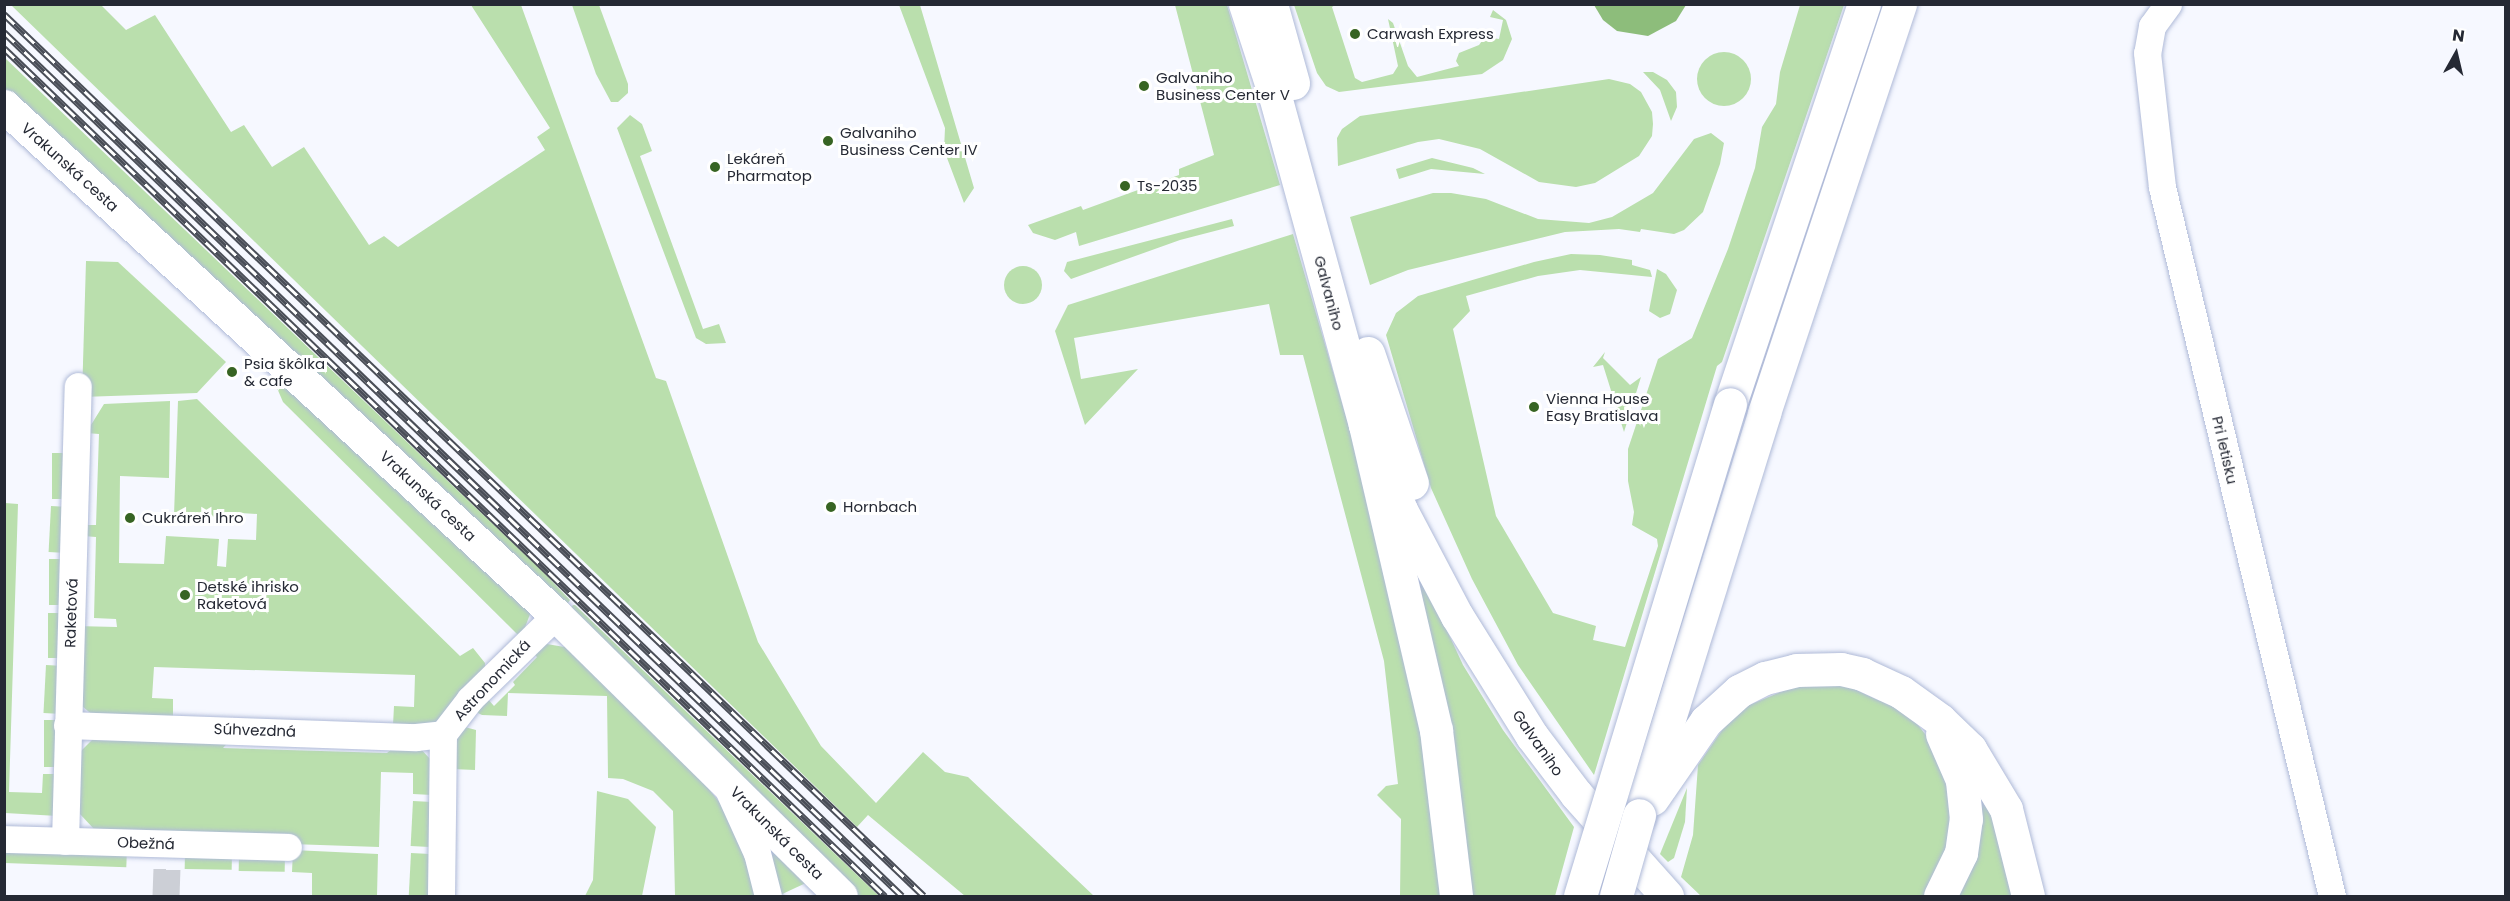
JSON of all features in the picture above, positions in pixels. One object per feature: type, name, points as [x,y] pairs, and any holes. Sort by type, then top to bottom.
[{"type":"main road","name":"Galvaniho","points":[[1245,4],[1275,96],[1365,425],[1401,510],[1436,571],[1457,616],[1532,736],[1590,812],[1667,897]]},
{"type":"main road","name":"Galvaniho","points":[[1271,4],[1376,382],[1418,500],[1436,571]]},
{"type":"main road","points":[[1580,897],[1730,404],[1864,4]]},
{"type":"main road","points":[[1616,897],[1639,814],[1764,413],[1900,4]]},
{"type":"main road","name":"Vrakunská cesta","points":[[4,106],[556,615],[724,781],[834,895]]},
{"type":"main road","points":[[1365,425],[1436,730],[1456,897]]},
{"type":"main road","points":[[1639,814],[1684,758],[1706,721],[1739,691],[1765,678],[1796,670],[1841,669],[1862,674],[1901,692],[1956,733],[1983,767],[2006,809],[2028,897]]},
{"type":"main road","points":[[1901,692],[1944,736],[1962,780],[1964,836],[1955,869],[1940,897]]},
{"type":"street","name":"Pri letisku","points":[[2168,4],[2152,26],[2147,53],[2160,177],[2332,897]]},
{"type":"street","name":"Raketová","points":[[65,841],[78,386]]},
{"type":"street","name":"Astronomická","points":[[441,897],[443,734],[470,699],[556,615]]},
{"type":"street","name":"Súhvezdná","points":[[67,725],[416,737],[443,734]]},
{"type":"street","points":[[724,781],[757,853],[768,897]]},
{"type":"street","name":"Obežná","points":[[4,839],[65,841],[167,856],[288,847]]},
{"type":"shaded area","points":[[11,5],[101,5],[126,30],[155,15],[231,132],[244,125],[272,167],[304,147],[369,245],[384,236],[398,247],[545,150],[537,137],[550,128],[471,5],[521,5],[656,378],[666,381],[758,642],[821,746],[876,803],[923,752],[945,772],[968,777],[1094,896],[965,896],[868,815],[857,827]]},
{"type":"shaded area","points":[[572,5],[599,5],[628,84],[628,93],[618,102],[611,102],[596,74]]},
{"type":"shaded area","points":[[899,5],[920,5],[974,188],[964,203],[944,150],[945,128]]},
{"type":"shaded area","points":[[1175,5],[1227,5],[1280,185],[1079,246],[1076,232],[1055,240],[1033,233],[1028,225],[1081,206],[1083,210],[1179,175],[1179,169],[1214,155]]},
{"type":"shaded area","points":[[1294,5],[1335,5],[1332,7],[1355,78],[1362,82],[1393,74],[1398,66],[1388,19],[1393,23],[1408,66],[1417,77],[1459,66],[1456,61],[1459,53],[1479,45],[1485,37],[1499,39],[1503,20],[1490,17],[1493,10],[1506,20],[1512,39],[1503,60],[1482,74],[1339,92],[1326,86],[1317,73]]},
{"type":"shaded area","points":[[1594,5],[1686,5],[1676,21],[1648,36],[1617,31],[1603,20]]},
{"type":"shaded area","points":[[1800,5],[1844,5],[1722,362],[1717,366],[1594,775],[1518,665],[1472,579],[1431,488],[1386,335],[1396,313],[1418,296],[1534,262],[1571,254],[1600,255],[1632,260],[1632,265],[1650,270],[1652,277],[1580,270],[1538,276],[1466,296],[1470,311],[1453,329],[1496,516],[1553,613],[1596,626],[1593,640],[1625,647],[1658,546],[1657,539],[1632,525],[1634,512],[1628,481],[1628,449],[1658,359],[1692,338],[1728,249],[1755,168],[1762,127],[1776,104],[1780,72]]},
{"type":"shaded area","points":[[1719,52],[1729,52],[1739,56],[1747,64],[1751,79],[1747,94],[1739,102],[1729,106],[1719,106],[1709,102],[1701,94],[1697,84],[1697,74],[1701,64],[1709,56]]},
{"type":"shaded area","points":[[4,57],[543,572],[570,600],[568,603],[564,606],[5,93]]},
{"type":"shaded area","points":[[1643,72],[1653,72],[1667,80],[1676,92],[1677,107],[1671,121],[1660,90]]},
{"type":"shaded area","points":[[1609,79],[1630,84],[1641,92],[1652,112],[1652,136],[1639,156],[1595,183],[1576,187],[1539,182],[1480,149],[1439,139],[1418,142],[1338,166],[1337,138],[1342,129],[1360,116]]},
{"type":"shaded area","points":[[630,115],[642,124],[652,151],[640,156],[703,329],[719,324],[726,343],[706,344],[696,338],[617,128]]},
{"type":"shaded area","points":[[1711,133],[1724,143],[1720,164],[1703,212],[1684,230],[1674,234],[1641,229],[1640,232],[1619,229],[1565,232],[1408,270],[1370,285],[1350,217],[1433,193],[1451,193],[1486,199],[1538,219],[1589,223],[1612,217],[1653,193],[1694,139]]},
{"type":"shaded area","points":[[1432,158],[1473,168],[1485,174],[1431,169],[1399,179],[1396,169]]},
{"type":"shaded area","points":[[1232,219],[1234,226],[1180,240],[1071,279],[1064,271],[1067,262]]},
{"type":"shaded area","points":[[1293,234],[1389,565],[1430,742],[1441,896],[1400,896],[1401,819],[1377,795],[1386,786],[1398,784],[1384,661],[1303,355],[1280,355],[1269,304],[1074,338],[1081,379],[1138,369],[1085,425],[1055,331],[1068,305]]},
{"type":"shaded area","points":[[86,261],[118,262],[226,362],[197,393],[82,397]]},
{"type":"shaded area","points":[[1023,266],[1037,271],[1042,285],[1037,299],[1023,304],[1009,299],[1004,285],[1009,271]]},
{"type":"shaded area","points":[[1657,269],[1666,274],[1677,290],[1670,314],[1660,318],[1649,311]]},
{"type":"shaded area","points":[[1605,352],[1603,358],[1630,385],[1641,377],[1624,432],[1603,365],[1593,367]]},
{"type":"shaded area","points":[[271,374],[532,609],[521,638],[283,402]]},
{"type":"shaded area","points":[[197,399],[460,656],[473,648],[485,663],[485,671],[443,719],[432,724],[393,725],[394,706],[414,707],[415,675],[154,667],[152,698],[173,699],[173,720],[94,716],[77,702],[75,626],[117,627],[116,619],[94,618],[96,537],[83,536],[83,525],[96,525],[99,434],[86,433],[104,404],[170,401],[169,478],[120,476],[119,563],[164,564],[166,536],[219,539],[217,566],[226,567],[228,539],[256,540],[257,514],[225,512],[224,517],[174,515],[178,401]]},
{"type":"shaded area","points":[[52,453],[70,453],[70,499],[52,499]]},
{"type":"shaded area","points":[[5,503],[18,504],[9,792],[42,793],[43,774],[61,774],[58,816],[5,813]]},
{"type":"shaded area","points":[[51,506],[69,507],[67,553],[49,552]]},
{"type":"shaded area","points":[[1412,555],[1463,665],[1503,730],[1574,827],[1555,896],[1469,896],[1450,726]]},
{"type":"shaded area","points":[[49,559],[67,559],[67,605],[49,605]]},
{"type":"shaded area","points":[[573,605],[879,896],[856,896],[570,609]]},
{"type":"shaded area","points":[[48,613],[66,613],[66,658],[48,658]]},
{"type":"shaded area","points":[[541,643],[576,649],[682,756],[729,814],[763,896],[675,896],[673,811],[653,791],[623,779],[608,778],[607,696],[508,693],[507,716],[482,715],[472,710],[486,697],[494,706],[515,685],[513,682],[537,657],[531,651]]},
{"type":"shaded area","points":[[46,665],[64,666],[61,714],[43,713]]},
{"type":"shaded area","points":[[1824,683],[1852,688],[1880,701],[1884,696],[1907,711],[1929,739],[1945,770],[1952,837],[1926,896],[1701,896],[1681,877],[1693,835],[1698,765],[1727,723],[1747,706],[1795,686]]},
{"type":"shaded area","points":[[44,720],[63,720],[63,767],[44,767]]},
{"type":"shaded area","points":[[461,726],[476,730],[475,770],[452,769],[453,739]]},
{"type":"shaded area","points":[[96,736],[234,736],[223,748],[387,753],[400,742],[418,746],[432,761],[432,795],[413,794],[413,773],[381,772],[379,847],[203,841],[94,829],[79,813],[79,753]]},
{"type":"shaded area","points":[[1687,788],[1685,822],[1674,858],[1668,862],[1660,854]]},
{"type":"shaded area","points":[[597,791],[628,799],[656,827],[642,896],[585,896],[593,880]]},
{"type":"shaded area","points":[[1985,795],[2016,896],[1959,896],[1975,858],[1982,827],[1980,797]]},
{"type":"shaded area","points":[[413,801],[432,802],[430,847],[411,846]]},
{"type":"shaded area","points":[[767,840],[808,882],[778,896]]},
{"type":"shaded area","points":[[5,845],[127,849],[126,867],[4,863]]},
{"type":"shaded area","points":[[293,850],[378,854],[377,896],[312,896],[312,873],[292,872]]},
{"type":"shaded area","points":[[185,851],[232,852],[232,870],[185,869]]},
{"type":"shaded area","points":[[239,853],[285,854],[285,872],[239,871]]},
{"type":"shaded area","points":[[411,853],[430,854],[428,896],[409,896]]},
{"type":"tunnel","points":[[166,896],[167,868]]},
{"type":"railway","points":[[4,14],[924,896]]},
{"type":"railway","points":[[4,32],[902,896]]},
{"type":"railway","points":[[4,48],[885,896]]},
{"type":"place","name":"Carwash Express","points":[[1355,34]]},
{"type":"place","name":"Galvaniho Business Center V","points":[[1144,86]]},
{"type":"place","name":"Galvaniho Business Center IV","points":[[828,141]]},
{"type":"place","name":"Lekáreň Pharmatop","points":[[715,167]]},
{"type":"place","name":"Ts-2035","points":[[1125,186]]},
{"type":"place","name":"Psia škôlka & cafe","points":[[232,372]]},
{"type":"place","name":"Vienna House Easy Bratislava","points":[[1534,407]]},
{"type":"place","name":"Hornbach","points":[[831,507]]},
{"type":"place","name":"Cukráreň Ihro","points":[[130,518]]},
{"type":"place","name":"Detské ihrisko Raketová","points":[[185,595]]}]
